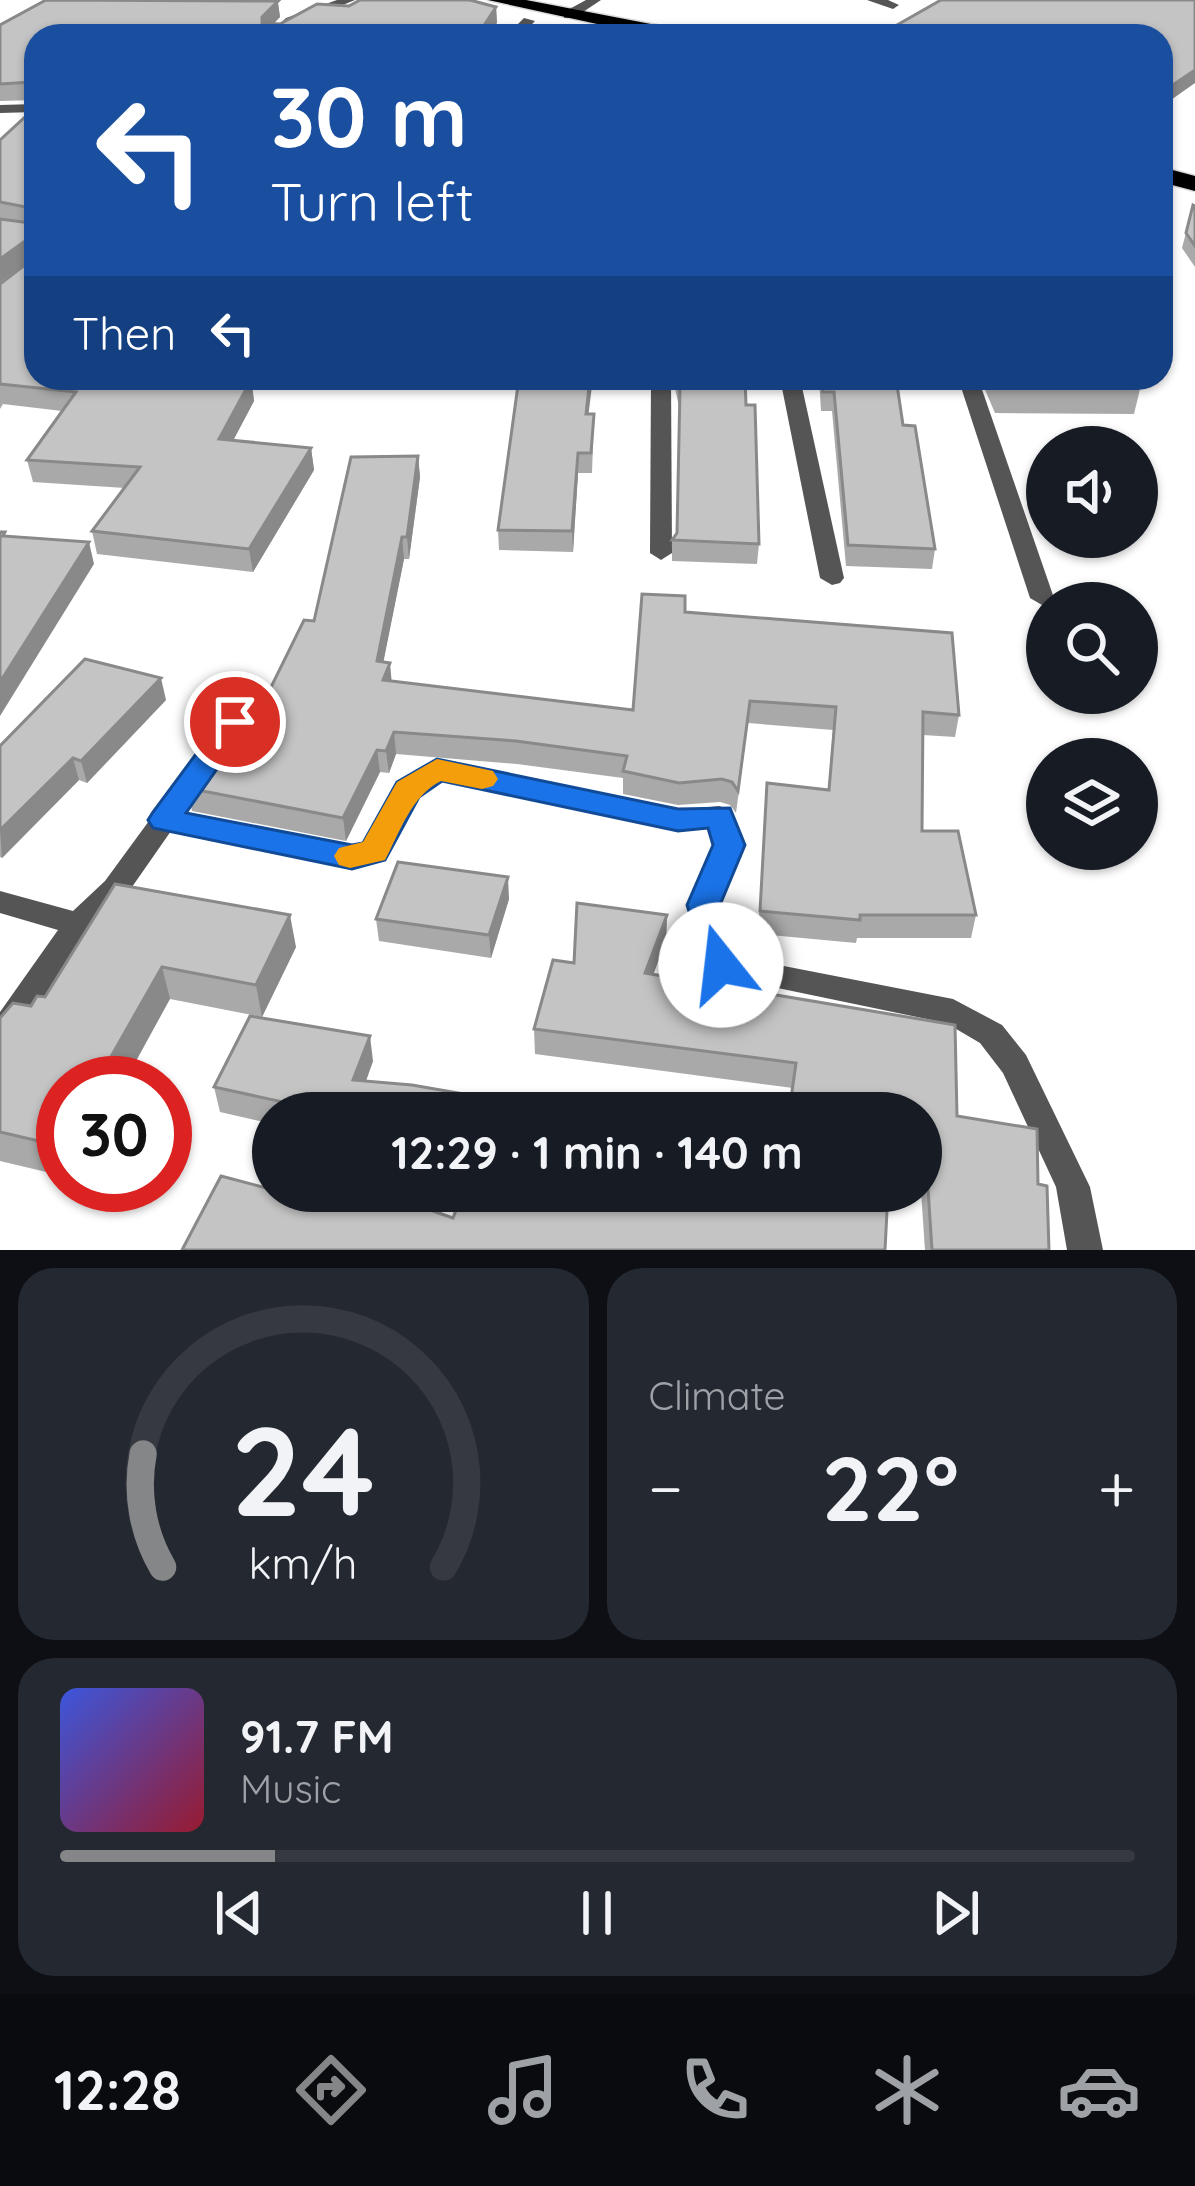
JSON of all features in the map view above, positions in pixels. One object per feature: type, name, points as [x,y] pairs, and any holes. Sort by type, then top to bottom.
[{"type":"highway","points":[[490,5],[617,24]]},
{"type":"highway","points":[[490,5],[546,24]]},
{"type":"street","points":[[288,24],[349,0]]},
{"type":"street","points":[[569,15],[595,0]]},
{"type":"street","points":[[873,0],[893,4]]},
{"type":"street","points":[[526,24],[529,21]]},
{"type":"street","points":[[661,390],[662,553]]},
{"type":"street","points":[[793,390],[832,578]]},
{"type":"street","points":[[972,390],[1037,582]]},
{"type":"street","points":[[0,1037],[78,924],[115,889],[259,689]]},
{"type":"street","points":[[164,820],[352,857],[374,852],[407,790],[437,769],[678,820],[719,816],[729,845],[704,905],[721,965],[953,1012],[991,1034],[1016,1064],[1073,1187],[1085,1250]]},
{"type":"street","points":[[0,902],[78,924]]},
{"type":"building","points":[[46,0],[278,1],[262,23],[280,24],[24,24],[24,82],[0,84],[0,25]]},
{"type":"building","points":[[360,0],[470,0],[496,7],[485,24],[280,24],[317,4],[349,6]]},
{"type":"building","points":[[941,0],[1195,0],[1195,70],[1173,85],[1173,24],[899,24]]},
{"type":"building","points":[[24,118],[24,207],[0,202],[0,140]]},
{"type":"building","points":[[1195,206],[1195,246],[1186,233]]},
{"type":"building","points":[[0,219],[24,222],[24,242],[0,259]]},
{"type":"building","points":[[24,266],[24,387],[0,384],[0,284]]},
{"type":"building","points":[[57,390],[246,390],[219,439],[311,448],[249,549],[92,531],[140,467],[27,460],[76,392]]},
{"type":"building","points":[[517,390],[589,390],[586,414],[594,414],[591,453],[578,453],[572,531],[498,530]]},
{"type":"building","points":[[680,390],[745,390],[746,405],[755,405],[759,544],[672,540],[677,533]]},
{"type":"building","points":[[898,390],[903,425],[915,426],[935,549],[848,545],[834,392],[823,392]]},
{"type":"building","points":[[418,456],[407,537],[402,537],[377,661],[390,663],[383,680],[633,710],[642,594],[685,596],[685,612],[952,633],[959,715],[923,712],[922,831],[958,831],[976,915],[860,915],[860,920],[760,911],[767,783],[829,790],[836,707],[750,701],[738,791],[722,779],[679,783],[623,771],[627,756],[394,732],[386,751],[377,750],[343,818],[187,788],[221,740],[243,744],[304,620],[314,621],[351,457]]},
{"type":"building","points":[[0,532],[5,532],[3,536],[89,542],[0,682]]},
{"type":"building","points":[[85,659],[161,678],[81,761],[73,758],[0,830],[0,746]]},
{"type":"building","points":[[398,862],[508,877],[489,935],[376,919]]},
{"type":"building","points":[[115,884],[290,915],[256,985],[162,967],[111,1056],[36,1056],[36,1140],[0,1132],[0,1018],[13,1003],[31,1006],[37,996],[45,997]]},
{"type":"building","points":[[577,903],[667,915],[645,973],[955,1025],[957,1116],[1037,1129],[1038,1184],[1047,1186],[1049,1250],[932,1250],[930,1212],[942,1212],[942,1092],[792,1092],[796,1063],[534,1029],[553,960],[574,963]]},
{"type":"building","points":[[250,1016],[370,1036],[353,1080],[452,1092],[252,1095],[214,1087]]},
{"type":"building","points":[[221,1176],[252,1184],[252,1212],[436,1212],[453,1218],[455,1212],[887,1212],[885,1250],[182,1250]]},
{"type":"slow traffic","points":[[350,856],[374,852],[407,790],[419,778],[437,769],[482,779]]},
{"type":"route","points":[[235,722],[164,820],[352,857],[374,852],[407,790],[437,769],[678,820],[719,816],[729,845],[704,905],[721,965]]}]
